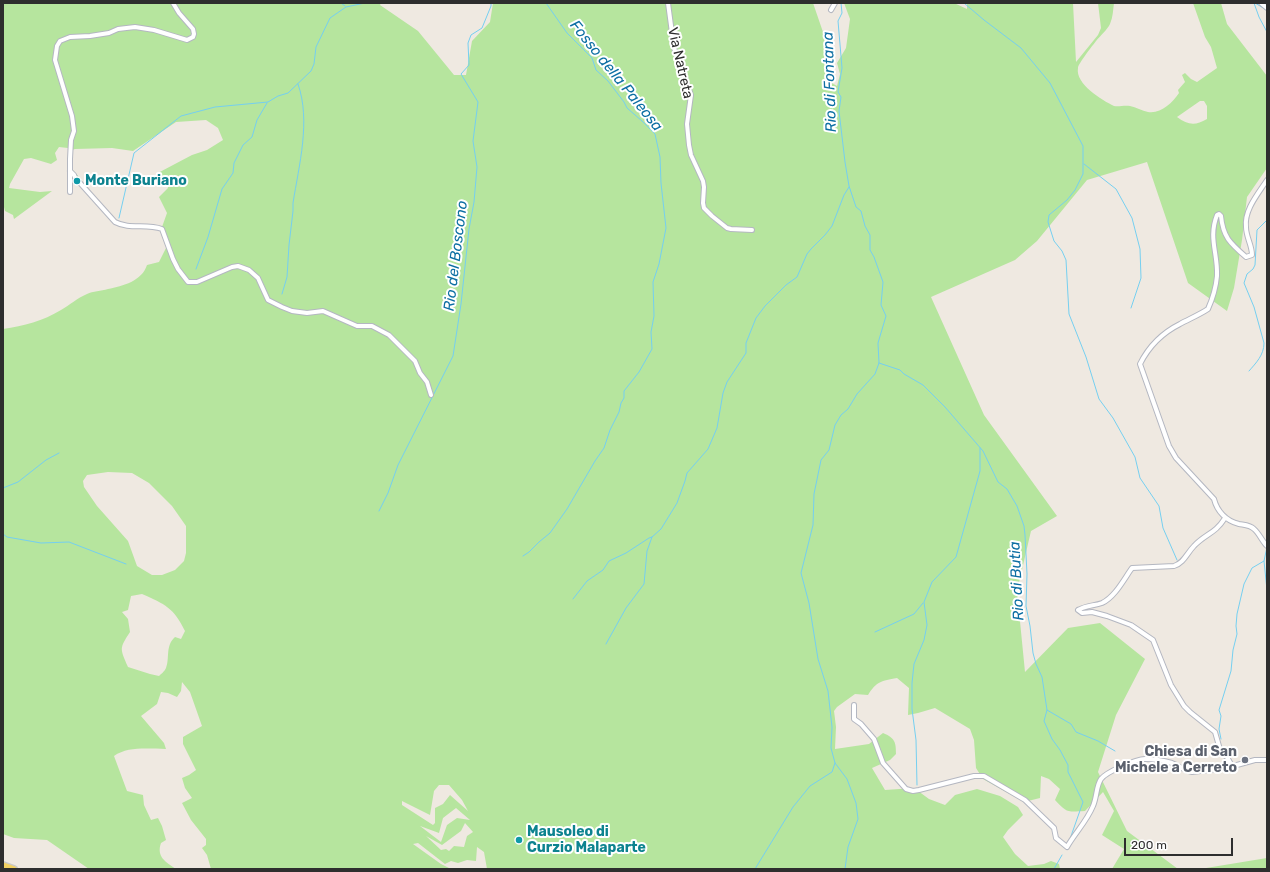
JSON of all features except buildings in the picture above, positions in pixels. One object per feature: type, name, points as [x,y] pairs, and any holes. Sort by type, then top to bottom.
[{"type":"main road","points":[[3,865],[14,869]]},
{"type":"street","points":[[70,192],[71,140],[74,131],[73,121],[55,60],[57,46],[60,41],[70,37],[90,36],[123,28],[135,27],[160,31],[187,40],[193,38],[193,29],[179,13],[173,3]]},
{"type":"street","name":"Via Natreta","points":[[668,3],[674,48],[691,95],[686,124],[691,155],[703,181],[704,208],[727,228],[752,230]]},
{"type":"street","points":[[831,10],[835,3]]},
{"type":"street","points":[[1261,3],[1267,8]]},
{"type":"street","points":[[70,171],[76,180],[114,222],[121,226],[147,225],[162,229],[173,259],[178,269],[188,282],[197,282],[232,267],[238,266],[244,268],[258,278],[268,300],[282,307],[292,311],[307,313],[323,311],[357,326],[372,326],[389,335],[415,361],[420,373],[427,382],[431,395]]},
{"type":"street","points":[[70,180],[76,180]]},
{"type":"street","points":[[1267,180],[1252,203],[1247,215],[1246,227],[1252,255],[1246,256],[1228,240],[1224,233],[1221,216],[1220,214],[1217,214],[1213,238],[1217,277],[1208,309],[1159,337],[1144,355],[1140,364],[1169,446],[1176,458],[1214,499],[1215,504],[1225,518],[1232,522],[1254,528],[1267,546]]},
{"type":"street","points":[[1225,518],[1217,529],[1194,545],[1180,564],[1174,566],[1132,568],[1112,596],[1106,601],[1100,604],[1085,606],[1078,610],[1107,616],[1131,625],[1153,640],[1171,685],[1181,701],[1190,712],[1215,732],[1221,753],[1227,757],[1232,766]]},
{"type":"street","points":[[854,704],[854,719],[861,724],[874,739],[883,763],[906,789],[913,791],[974,776],[984,776],[1014,793],[1031,805],[1054,828],[1056,838],[1067,847],[1084,823],[1093,806],[1100,780],[1104,776],[1130,762],[1144,759],[1172,763],[1186,772],[1192,772],[1232,766],[1255,760],[1267,760]]},
{"type":"green space","points":[[3,3],[381,3],[380,5],[418,31],[454,75],[466,75],[472,41],[490,22],[493,3],[813,3],[824,35],[830,82],[837,86],[840,74],[837,63],[846,48],[850,19],[844,3],[954,3],[967,9],[967,3],[1073,3],[1076,62],[1098,35],[1101,28],[1098,3],[1114,3],[1110,24],[1080,63],[1078,74],[1090,91],[1114,106],[1130,106],[1153,112],[1162,110],[1176,97],[1179,93],[1178,90],[1185,82],[1182,75],[1185,73],[1197,82],[1217,68],[1211,47],[1205,37],[1193,3],[1221,3],[1227,24],[1267,76],[1267,168],[1247,197],[1234,288],[1227,311],[1188,283],[1147,162],[1087,180],[1037,241],[1015,260],[931,297],[984,415],[1057,516],[1031,531],[1017,591],[1025,672],[1068,628],[1100,623],[1145,659],[1116,715],[1098,772],[1127,831],[1178,869],[1112,869],[1124,849],[1102,835],[1114,811],[1103,792],[1085,811],[1068,811],[1055,800],[1060,789],[1049,779],[1041,776],[1040,798],[1024,802],[983,779],[976,768],[974,740],[970,729],[935,708],[908,715],[909,688],[897,678],[880,682],[868,695],[855,694],[837,707],[834,711],[836,727],[835,749],[869,744],[883,733],[887,735],[894,741],[896,746],[896,754],[890,760],[872,768],[885,790],[914,788],[929,799],[945,805],[955,795],[977,789],[1000,796],[1018,807],[1023,815],[1003,837],[1015,854],[1028,866],[1044,864],[1051,861],[1059,864],[1060,869],[487,869],[484,852],[477,847],[476,861],[467,860],[458,863],[451,861],[445,864],[418,843],[413,844],[441,864],[451,869],[211,869],[207,855],[202,848],[206,845],[206,839],[191,820],[182,803],[192,798],[185,788],[182,778],[196,770],[183,744],[183,737],[202,726],[190,692],[182,682],[181,691],[177,697],[161,692],[157,704],[141,716],[164,743],[166,749],[132,749],[114,756],[127,791],[143,795],[144,805],[151,820],[158,818],[166,840],[161,843],[161,856],[176,869],[89,869],[47,840],[14,838],[3,834],[3,329],[26,325],[40,320],[54,314],[80,297],[89,293],[131,282],[145,271],[147,265],[159,262],[167,246],[162,232],[158,229],[147,226],[128,227],[117,224],[105,215],[90,195],[79,185],[73,183],[71,188],[68,183],[68,148],[59,147],[55,153],[57,160],[51,164],[31,158],[24,159],[9,188],[40,192],[52,191],[14,219],[13,215],[5,211],[3,203]],"holes":[[[1200,101],[1204,101],[1207,106],[1207,119],[1199,123],[1188,123],[1177,117]],[[206,120],[218,128],[223,140],[207,150],[192,155],[156,174],[162,182],[167,183],[168,188],[159,197],[167,213],[162,227],[151,224],[127,225],[114,220],[79,180],[79,177],[71,168],[72,150],[75,149],[112,148],[133,151],[176,122]],[[108,472],[132,473],[149,483],[172,506],[186,526],[186,553],[184,561],[175,570],[162,575],[152,575],[137,566],[128,541],[97,506],[84,487],[83,481],[87,475]],[[142,594],[163,604],[173,612],[185,631],[181,639],[175,637],[170,644],[166,668],[159,676],[128,667],[122,652],[122,646],[130,632],[128,619],[122,612],[128,610],[131,596]],[[439,785],[449,785],[462,800],[468,811],[450,795],[443,804],[435,808],[435,823],[433,825],[402,805],[402,801],[430,815],[434,791]],[[456,808],[470,820],[457,818],[447,825],[441,842],[420,826],[439,833],[443,818]],[[465,823],[473,832],[467,836],[464,847],[454,846],[449,851],[446,849],[441,850],[426,836],[442,845],[461,831]]]},
{"type":"green space","points":[[1267,858],[1267,869],[1200,869]]},
{"type":"waterway","points":[[341,3],[345,6]]},
{"type":"waterway","points":[[119,218],[134,153],[181,116],[215,107],[268,102],[278,96],[288,93],[311,71],[314,64],[316,47],[330,18],[346,7],[365,3]]},
{"type":"waterway","name":"Rio del Boscono","points":[[379,511],[388,493],[398,465],[453,356],[461,304],[469,229],[474,202],[477,167],[473,141],[478,102],[461,74],[469,65],[468,43],[471,35],[482,28],[491,3]]},
{"type":"waterway","name":"Fosso della Paleosa","points":[[523,556],[550,533],[567,509],[604,448],[624,398],[624,391],[639,372],[652,349],[651,332],[654,316],[653,282],[659,264],[666,228],[660,157],[655,134],[627,108],[608,81],[596,70],[592,58],[567,33],[546,3]]},
{"type":"waterway","name":"Rio di Fontana","points":[[841,3],[842,13],[838,21],[842,68],[838,92],[841,97],[839,111],[845,162],[849,186],[856,207],[861,211],[865,226],[870,235],[870,250],[883,282],[881,305],[886,316],[878,343],[879,363],[875,374],[857,394],[848,409],[841,415],[835,425],[829,450],[821,460],[814,494],[813,525],[801,573],[809,603],[818,659],[828,691],[832,727],[831,748],[835,763],[847,779],[856,803],[858,819],[848,847],[845,869]]},
{"type":"waterway","points":[[964,3],[1021,48],[1050,83],[1083,146],[1083,174],[1075,190],[1067,200],[1049,215],[1048,222],[1054,241],[1062,251],[1066,260],[1069,314],[1086,357],[1099,399],[1113,418],[1135,457],[1140,478],[1159,506],[1163,528],[1177,560]]},
{"type":"waterway","points":[[1254,3],[1267,32]]},
{"type":"waterway","points":[[1255,3],[1265,9]]},
{"type":"waterway","points":[[282,294],[287,277],[293,203],[303,143],[304,113],[298,84]]},
{"type":"waterway","points":[[196,269],[208,237],[222,189],[233,173],[234,163],[243,145],[252,137],[257,120],[267,103]]},
{"type":"waterway","points":[[1084,164],[1116,189],[1132,218],[1140,249],[1141,278],[1131,308]]},
{"type":"waterway","points":[[573,599],[587,581],[603,570],[609,561],[626,553],[652,537],[661,529],[677,503],[687,473],[708,449],[717,428],[723,393],[727,382],[746,353],[746,343],[756,318],[765,306],[786,285],[797,277],[807,254],[832,226],[844,195],[849,187]]},
{"type":"waterway","points":[[1249,371],[1261,355],[1264,343],[1254,307],[1244,283],[1247,274],[1255,265],[1257,230],[1267,220]]},
{"type":"waterway","name":"Rio di Butia","points":[[879,363],[900,370],[923,385],[945,407],[983,451],[998,482],[1007,489],[1017,506],[1024,526],[1027,574],[1026,606],[1033,653],[1042,677],[1047,710],[1044,721],[1052,739],[1068,765],[1068,772],[1083,802],[1070,839]]},
{"type":"waterway","points":[[917,785],[916,740],[912,709],[912,683],[914,664],[924,640],[927,625],[924,602],[932,582],[956,557],[980,471],[980,448]]},
{"type":"waterway","points":[[3,488],[18,482],[46,460],[59,453]]},
{"type":"waterway","points":[[3,534],[7,537],[41,543],[69,542],[126,564]]},
{"type":"waterway","points":[[606,644],[626,608],[644,584],[647,551],[652,537]]},
{"type":"waterway","points":[[1267,547],[1264,561],[1267,590]]},
{"type":"waterway","points":[[1221,739],[1219,729],[1221,716],[1219,710],[1231,671],[1233,650],[1237,634],[1237,614],[1244,584],[1252,568],[1264,561]]},
{"type":"waterway","points":[[875,632],[914,614],[923,603]]},
{"type":"waterway","points":[[1047,710],[1071,724],[1076,732],[1098,741],[1115,751]]},
{"type":"waterway","points":[[755,869],[793,807],[810,786],[832,772],[835,763]]},
{"type":"waterway","name":"Rio di Butia","points":[[1054,869],[1062,855]]},
{"type":"place","name":"Monte Buriano","points":[[77,181]]},
{"type":"place","name":"Chiesa di San Michele a Cerreto","points":[[1245,760]]},
{"type":"place","name":"Mausoleo di Curzio Malaparte","points":[[519,840]]}]
